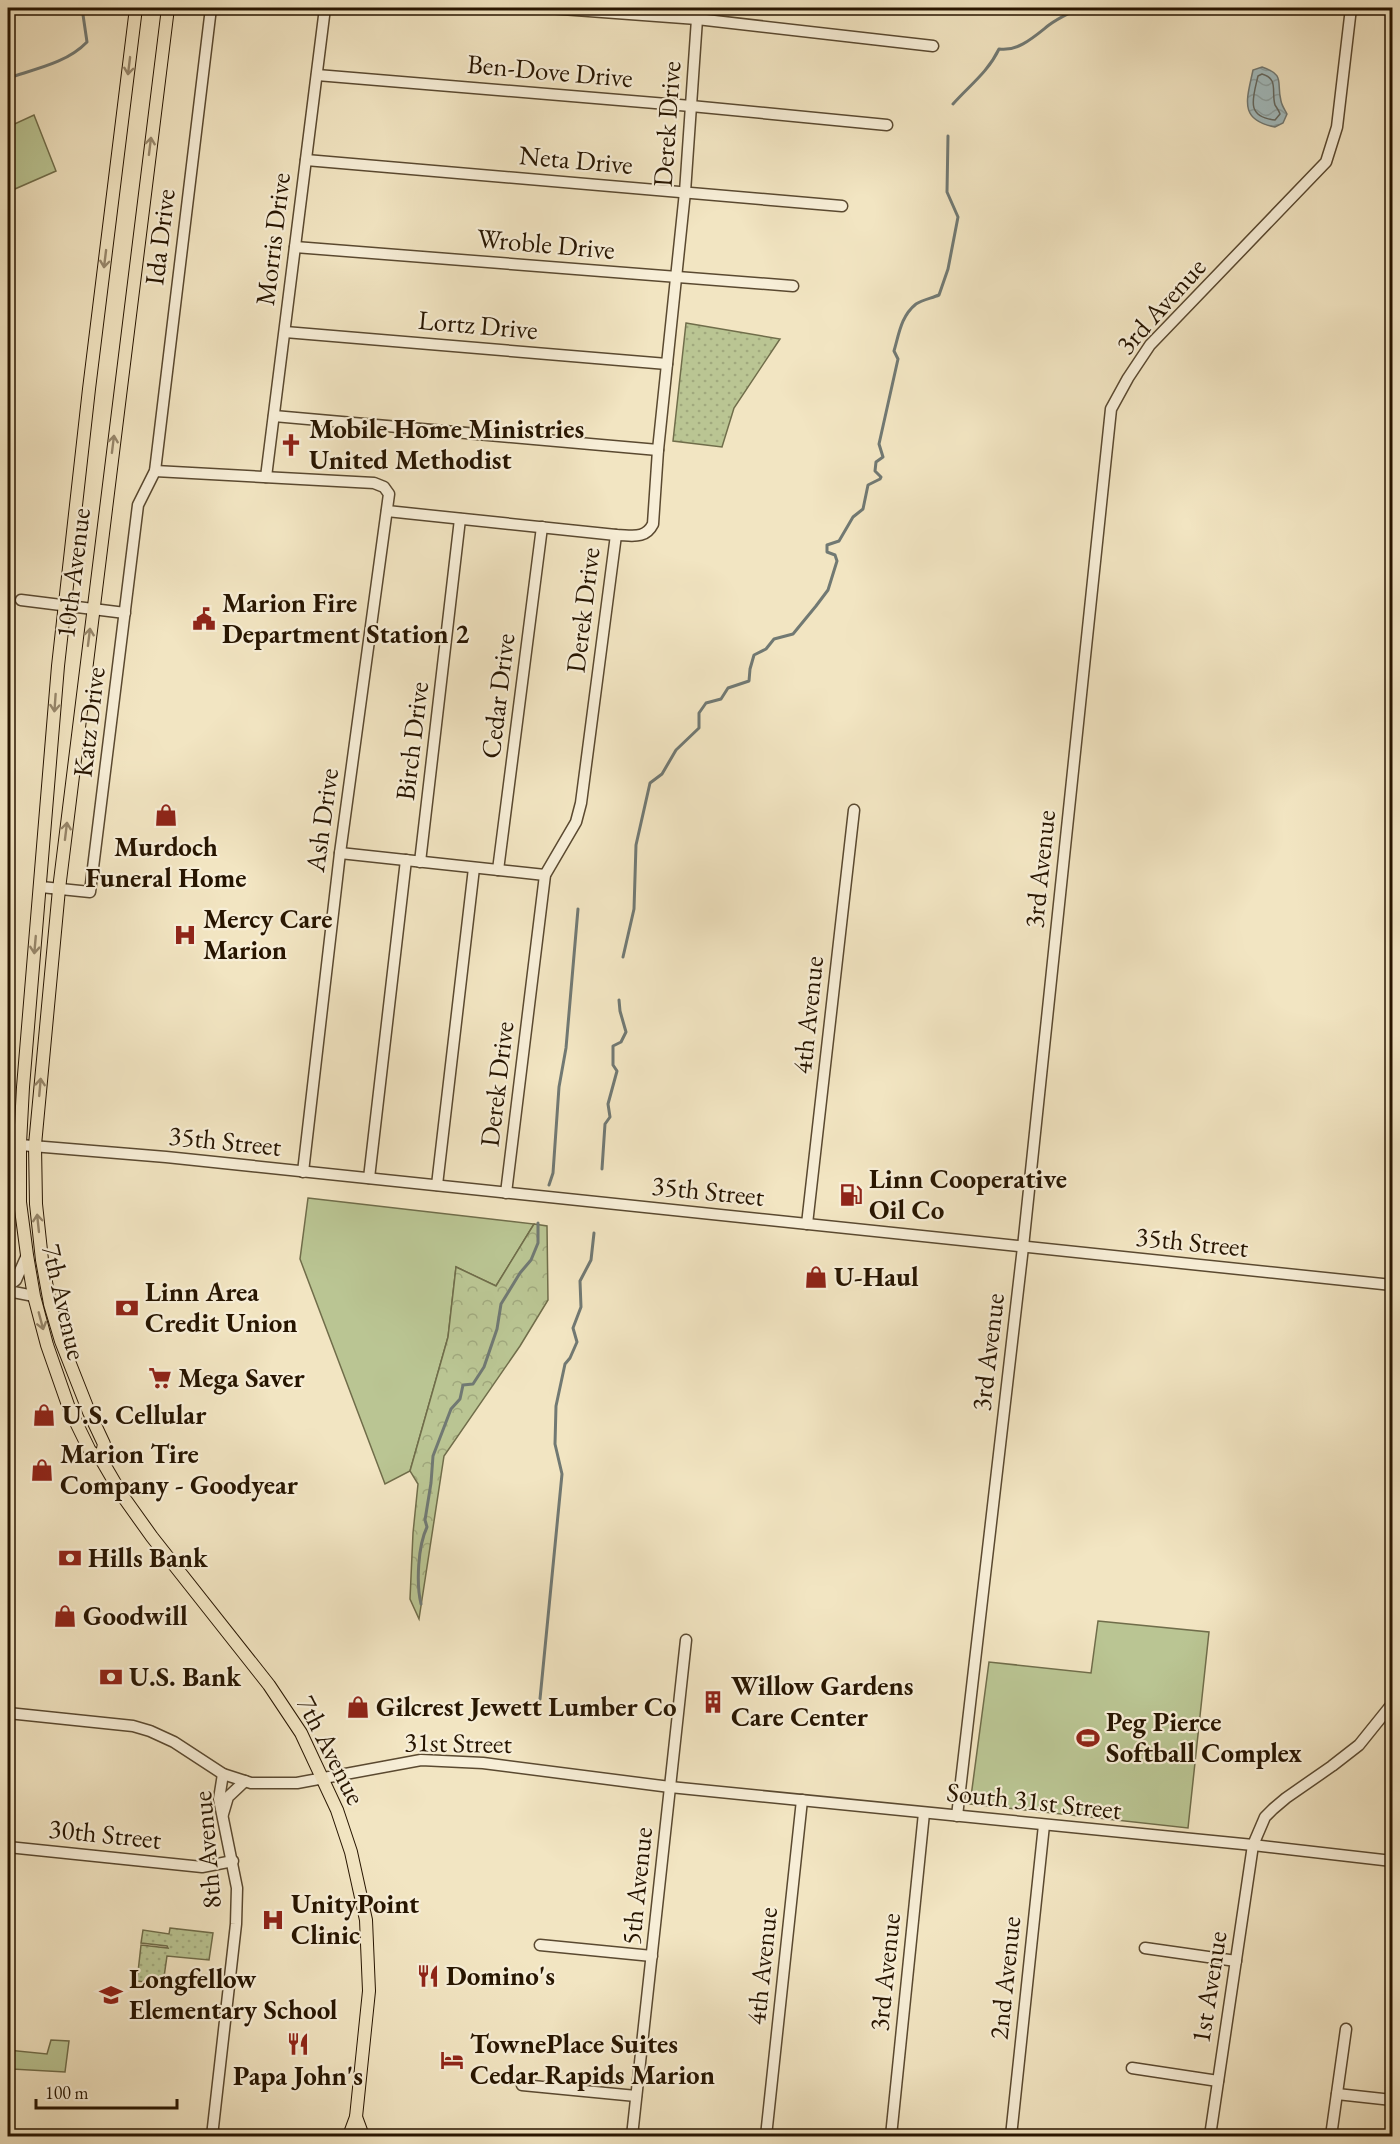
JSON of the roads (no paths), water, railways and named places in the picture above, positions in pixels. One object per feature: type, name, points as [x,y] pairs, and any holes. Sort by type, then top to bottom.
[{"type":"main road","name":"10th Avenue","points":[[14,1144],[23,1087],[58,666],[136,8]]},
{"type":"main road","name":"10th Avenue","points":[[35,1145],[59,889],[168,8]]},
{"type":"main road","name":"7th Avenue","points":[[14,1144],[34,1296],[56,1375],[69,1408],[90,1451],[101,1459],[122,1495],[152,1537],[269,1685],[301,1734],[337,1810],[351,1852],[366,1920],[369,1991],[356,2117],[349,2136]]},
{"type":"main road","name":"7th Avenue","points":[[35,1145],[36,1204],[42,1260],[50,1304],[61,1341],[104,1444],[101,1459]]},
{"type":"main road","name":"7th Avenue","points":[[356,2117],[363,2136]]},
{"type":"street","name":"Ida Drive","points":[[125,613],[138,505],[154,471],[211,8]]},
{"type":"street","name":"Morris Drive","points":[[266,477],[325,8]]},
{"type":"street","points":[[548,8],[697,19],[933,46]]},
{"type":"street","name":"3rd Avenue","points":[[957,1816],[1023,1247],[1111,409],[1150,345],[1326,162],[1337,127],[1351,8]]},
{"type":"street","name":"Derek Drive","points":[[506,1192],[545,875],[576,822],[581,803],[616,535],[642,536],[649,531],[652,524],[685,192],[697,19]]},
{"type":"street","name":"Ben-Dove Drive","points":[[316,75],[691,106],[887,125]]},
{"type":"street","name":"Neta Drive","points":[[306,160],[842,206]]},
{"type":"street","name":"Wroble Drive","points":[[295,246],[793,286]]},
{"type":"street","name":"Lortz Drive","points":[[285,332],[667,364]]},
{"type":"street","points":[[274,416],[658,450]]},
{"type":"street","points":[[154,471],[374,483],[384,487],[389,494],[387,511],[616,535]]},
{"type":"street","name":"Ash Drive","points":[[303,1172],[340,853],[387,511]]},
{"type":"street","name":"Birch Drive","points":[[420,862],[460,519]]},
{"type":"street","name":"Cedar Drive","points":[[498,870],[542,527]]},
{"type":"street","points":[[21,600],[125,613]]},
{"type":"street","name":"Katz Drive","points":[[41,887],[90,892],[125,613]]},
{"type":"street","name":"4th Avenue","points":[[807,1224],[854,810]]},
{"type":"street","points":[[340,853],[545,875]]},
{"type":"street","points":[[369,1178],[406,860]]},
{"type":"street","points":[[437,1185],[474,868]]},
{"type":"street","name":"35th Street","points":[[8,1137],[14,1144],[506,1192],[1392,1285]]},
{"type":"street","points":[[8,1286],[16,1280],[27,1254]]},
{"type":"street","points":[[8,1291],[34,1296]]},
{"type":"street","name":"5th Avenue","points":[[632,2136],[686,1640]]},
{"type":"street","name":"1st Avenue","points":[[1210,2136],[1253,1845],[1265,1817],[1359,1745],[1392,1704]]},
{"type":"street","name":"31st Street","points":[[8,1713],[133,1726],[174,1742],[223,1774],[245,1781],[275,1784],[297,1783],[422,1760],[483,1762],[670,1787]]},
{"type":"street","name":"8th Avenue","points":[[212,2136],[236,1924],[237,1888],[219,1799],[223,1774]]},
{"type":"street","points":[[222,1817],[228,1797],[245,1781]]},
{"type":"street","name":"South 31st Street","points":[[670,1787],[1392,1861]]},
{"type":"street","name":"4th Avenue","points":[[766,2136],[802,1800]]},
{"type":"street","name":"3rd Avenue","points":[[891,2136],[924,1813]]},
{"type":"street","name":"2nd Avenue","points":[[1011,2136],[1044,1825]]},
{"type":"street","name":"30th Street","points":[[8,1846],[202,1867],[233,1861]]},
{"type":"street","points":[[540,1945],[652,1956]]},
{"type":"street","points":[[1144,1948],[1236,1962]]},
{"type":"street","points":[[1331,2136],[1346,2030]]},
{"type":"street","points":[[1132,2068],[1218,2081]]},
{"type":"street","points":[[522,2085],[636,2096]]},
{"type":"street","points":[[1337,2094],[1392,2100]]},
{"type":"water","points":[[1262,67],[1277,76],[1281,103],[1287,114],[1283,123],[1275,127],[1255,119],[1248,107],[1253,70]]},
{"type":"waterway","points":[[8,78],[60,60],[87,42],[82,8]]},
{"type":"waterway","points":[[953,104],[984,72],[999,49],[1019,46],[1056,20],[1079,8]]},
{"type":"waterway","points":[[623,957],[634,909],[636,845],[650,783],[662,774],[676,750],[699,728],[699,713],[706,703],[721,699],[728,688],[749,681],[754,655],[766,649],[774,639],[793,634],[816,606],[828,590],[837,561],[835,555],[827,552],[827,545],[839,541],[853,517],[863,509],[868,485],[881,477],[875,471],[876,462],[883,457],[879,444],[898,359],[894,351],[899,332],[907,314],[916,304],[939,295],[948,269],[958,217],[947,192],[948,136]]},
{"type":"waterway","points":[[549,1185],[553,1173],[559,1087],[566,1048],[578,909]]},
{"type":"waterway","points":[[602,1169],[605,1124],[610,1117],[608,1104],[617,1071],[613,1065],[613,1046],[621,1042],[626,1032],[619,1000]]},
{"type":"waterway","points":[[421,1604],[419,1565],[427,1527],[425,1520],[433,1456],[451,1409],[460,1399],[463,1385],[473,1384],[484,1367],[497,1329],[501,1304],[531,1260],[538,1243],[538,1223]]},
{"type":"waterway","points":[[540,1699],[562,1474],[555,1444],[556,1406],[565,1364],[577,1342],[573,1328],[581,1307],[580,1281],[591,1260],[594,1233]]},
{"type":"place","name":"Mobile Home Ministries United Methodist","points":[[291,445]]},
{"type":"place","name":"Marion Fire Department Station 2","points":[[204,619]]},
{"type":"place","name":"Murdoch Funeral Home","points":[[166,815]]},
{"type":"place","name":"Mercy Care Marion","points":[[185,935]]},
{"type":"place","name":"Linn Cooperative Oil Co","points":[[851,1195]]},
{"type":"place","name":"U-Haul","points":[[816,1277]]},
{"type":"place","name":"Linn Area Credit Union","points":[[127,1308]]},
{"type":"place","name":"Mega Saver","points":[[160,1378]]},
{"type":"place","name":"U.S. Cellular","points":[[44,1415]]},
{"type":"place","name":"Marion Tire Company - Goodyear","points":[[42,1470]]},
{"type":"place","name":"Hills Bank","points":[[70,1558]]},
{"type":"place","name":"Goodwill","points":[[65,1616]]},
{"type":"place","name":"U.S. Bank","points":[[111,1677]]},
{"type":"place","name":"Willow Gardens Care Center","points":[[713,1702]]},
{"type":"place","name":"Gilcrest Jewett Lumber Co","points":[[358,1707]]},
{"type":"place","name":"Peg Pierce Softball Complex","points":[[1088,1738]]},
{"type":"place","name":"UnityPoint Clinic","points":[[273,1920]]},
{"type":"place","name":"Domino's","points":[[428,1976]]},
{"type":"place","name":"Longfellow Elementary School","points":[[111,1995]]},
{"type":"place","name":"Papa John's","points":[[298,2044]]},
{"type":"place","name":"TownePlace Suites Cedar Rapids Marion","points":[[452,2060]]}]
